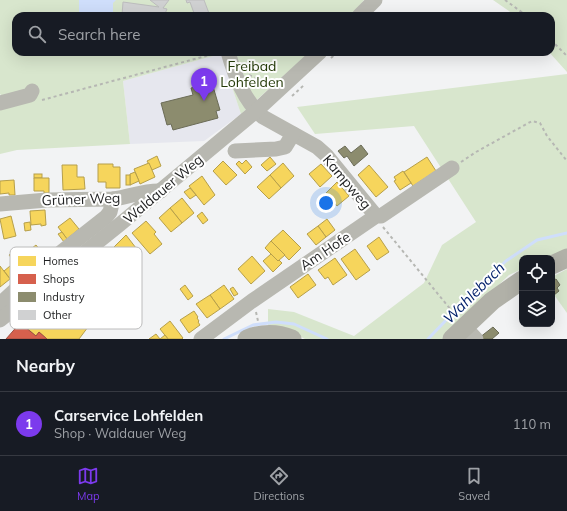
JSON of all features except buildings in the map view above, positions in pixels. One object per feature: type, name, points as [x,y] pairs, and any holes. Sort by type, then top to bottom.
[{"type":"main road","points":[[555,264],[567,258]]},
{"type":"main road","points":[[463,331],[492,301],[519,282]]},
{"type":"main road","points":[[247,339],[261,334],[274,334],[292,339]]},
{"type":"street","points":[[363,12],[375,0]]},
{"type":"street","points":[[229,56],[234,72],[245,94],[256,111]]},
{"type":"street","name":"Waldauer Weg","points":[[91,247],[161,191],[256,111],[316,56]]},
{"type":"street","points":[[0,103],[30,95],[37,96]]},
{"type":"street","name":"Kampweg","points":[[256,111],[263,117],[317,147],[326,155],[376,216]]},
{"type":"street","points":[[235,151],[276,149],[284,147],[293,134]]},
{"type":"street","name":"Am Hofe","points":[[201,339],[252,301],[376,216],[381,216],[452,168]]},
{"type":"street","name":"Grüner Weg","points":[[0,204],[47,200],[113,199],[123,198],[151,190],[161,191]]},
{"type":"street","points":[[68,247],[106,217],[110,212],[113,199]]},
{"type":"street","points":[[0,304],[10,295]]},
{"type":"street","name":"Waldauer Weg","points":[[0,320],[10,312]]},
{"type":"path","points":[[505,0],[522,12]]},
{"type":"path","points":[[555,44],[567,56]]},
{"type":"path","points":[[37,96],[203,56]]},
{"type":"path","points":[[247,74],[258,79],[273,82],[279,90]]},
{"type":"path","points":[[452,168],[476,152],[532,121],[540,123],[547,136],[567,161]]},
{"type":"path","points":[[376,216],[447,304],[463,331]]},
{"type":"shaded area","points":[[213,56],[225,56],[232,87],[241,114],[204,141],[130,144],[123,81]]},
{"type":"green space","name":"Freibad Lohfelden","points":[[0,0],[364,0],[354,12],[12,12],[12,56],[213,56],[123,81],[130,144],[17,150],[0,154],[0,100],[5,99],[0,94]]},
{"type":"green space","points":[[493,0],[567,0],[567,72],[553,56],[555,56],[555,12],[510,12]]},
{"type":"green space","name":"Freibad Lohfelden","points":[[225,56],[306,56],[241,114],[232,87]]},
{"type":"green space","points":[[567,74],[567,250],[555,255],[519,255],[519,270],[509,275],[443,339],[305,339],[291,332],[268,327],[268,309],[294,312],[354,336],[424,283],[442,245],[476,222],[414,126],[315,134],[297,107]]},
{"type":"green space","points":[[567,269],[567,313],[555,296],[555,275]]},
{"type":"water","points":[[79,0],[116,0],[113,3],[113,12],[79,12]]},
{"type":"waterway","name":"Wahlebach","points":[[428,339],[473,292],[506,261],[537,240],[567,233]]},
{"type":"waterway","name":"Wahlebach","points":[[224,339],[253,325],[276,322],[294,324],[327,339]]},
{"type":"place","name":"Carservice Lohfelden","points":[[204,101]]}]
